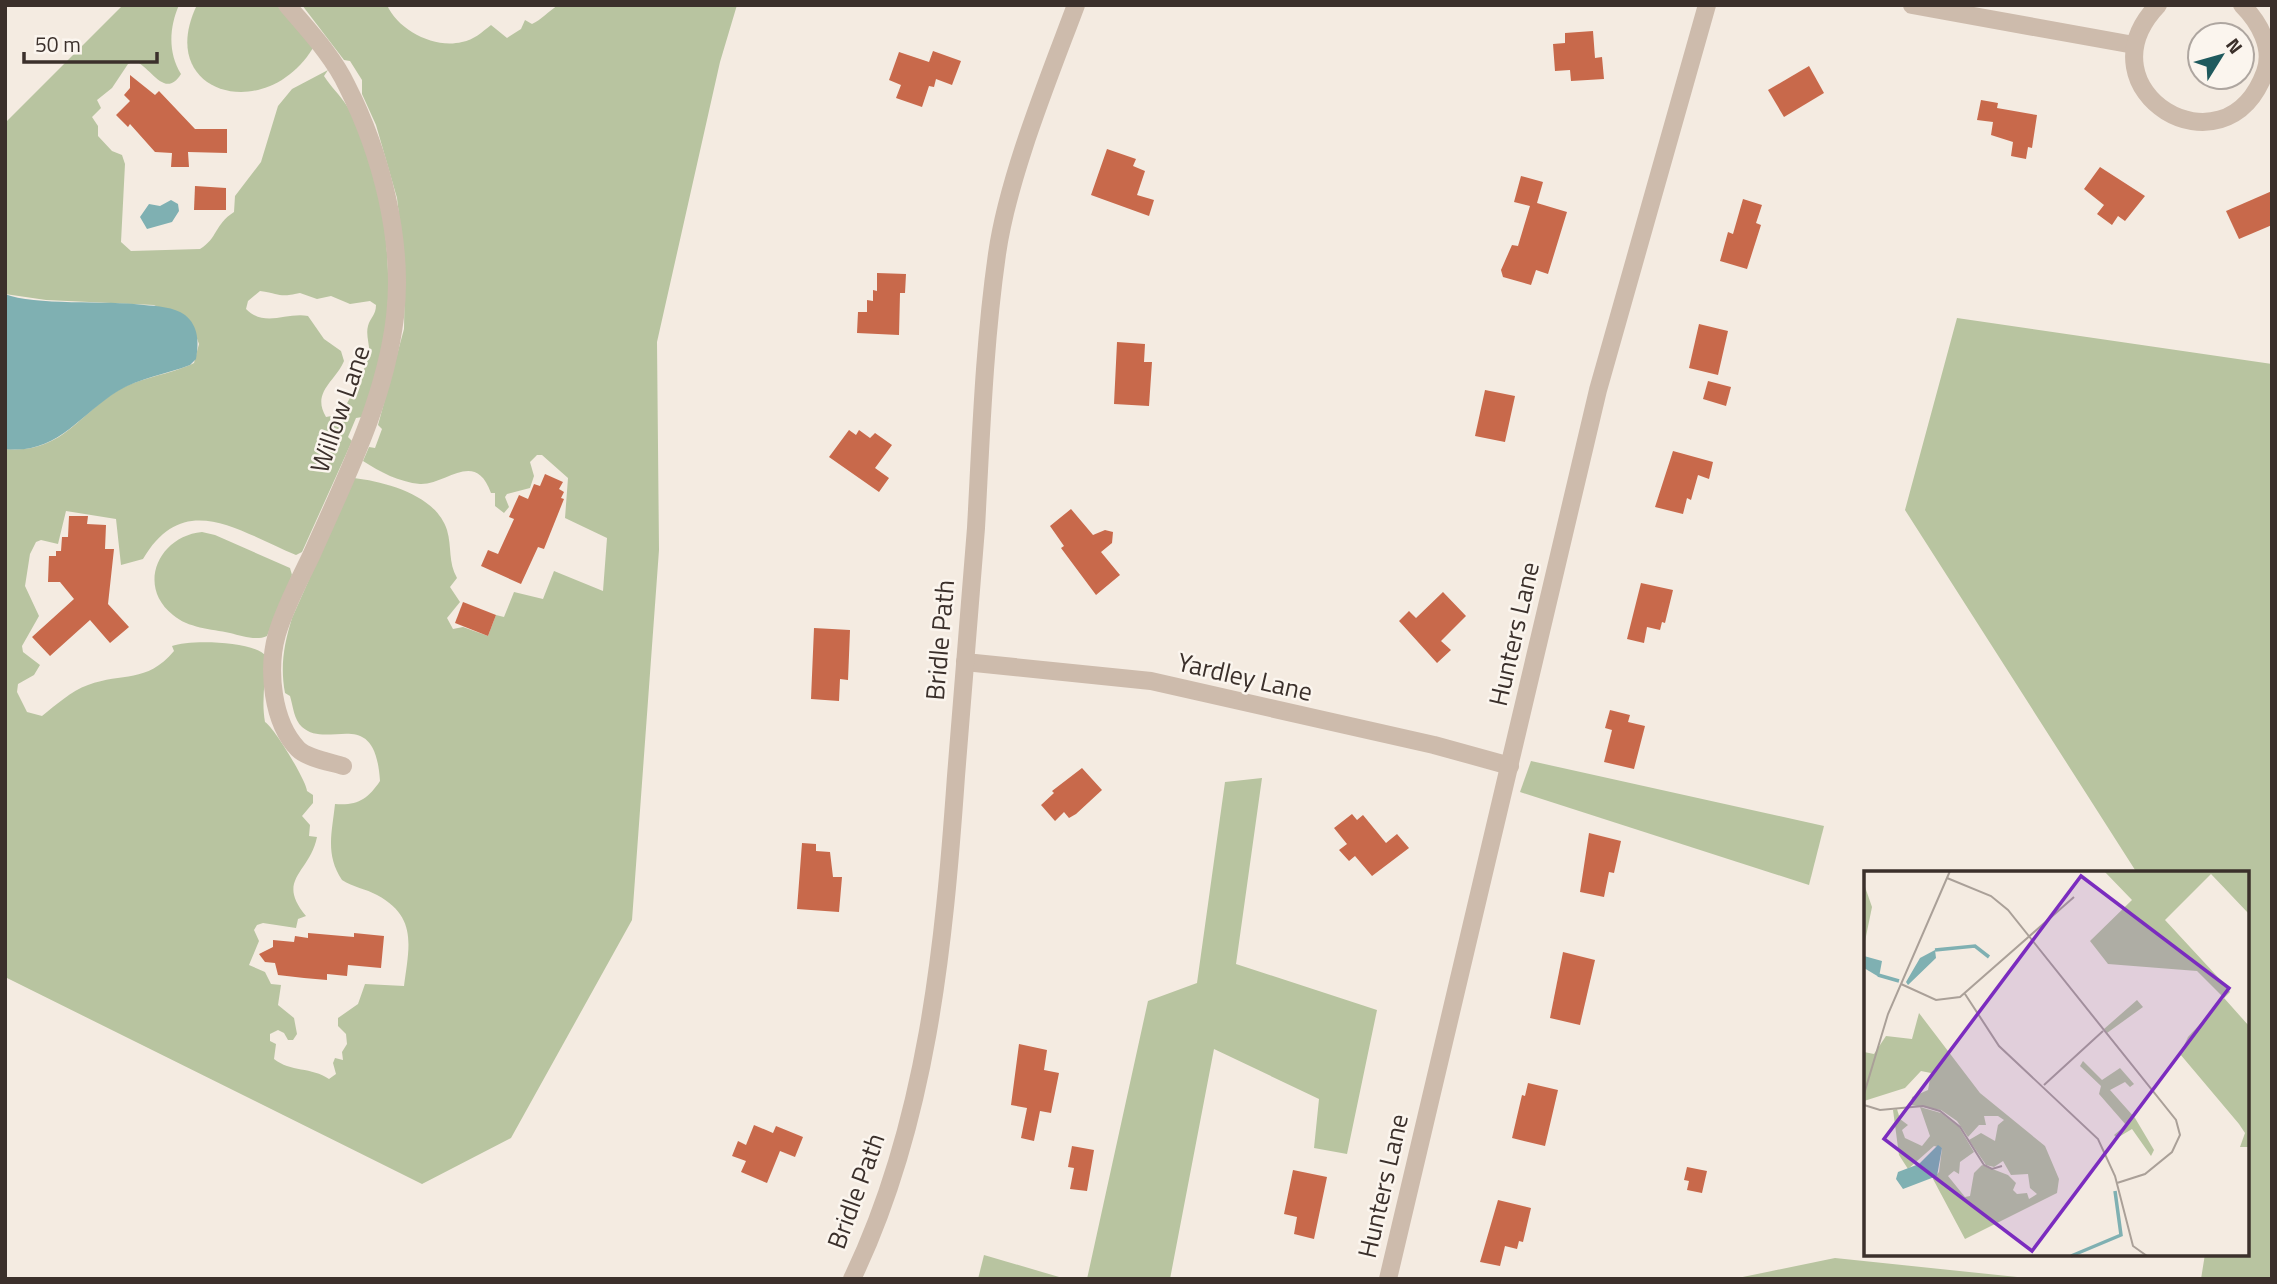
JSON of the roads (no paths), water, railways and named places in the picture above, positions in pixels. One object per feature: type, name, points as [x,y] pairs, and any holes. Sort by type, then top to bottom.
[{"type":"street","name":"Willow Lane","points":[[287,5],[328,55],[347,84],[367,132],[386,195],[395,257],[396,315],[385,377],[352,464],[276,635],[273,664],[273,691],[283,727],[300,751],[343,766]]},
{"type":"street","name":"Bridle Path","points":[[852,1279],[890,1185],[930,1027],[948,887],[997,252],[1023,153],[1076,5]]},
{"type":"street","name":"Hunters Lane","points":[[1388,1279],[1598,390],[1707,5]]},
{"type":"street","points":[[1912,5],[2134,45]]},
{"type":"street","points":[[2158,5],[2144,20],[2134,45],[2135,71],[2146,95],[2165,113],[2189,122],[2215,122],[2239,111],[2257,92],[2266,68],[2266,41],[2255,18],[2242,5]]},
{"type":"street","name":"Yardley Lane","points":[[965,662],[1151,681],[1434,745],[1510,766]]},
{"type":"water","points":[[171,200],[178,204],[179,211],[172,222],[147,229],[140,217],[149,204],[160,206]]},
{"type":"water","points":[[5,294],[34,300],[160,306],[176,310],[193,324],[198,341],[196,359],[190,365],[144,379],[118,391],[53,440],[23,449],[5,449]]}]
